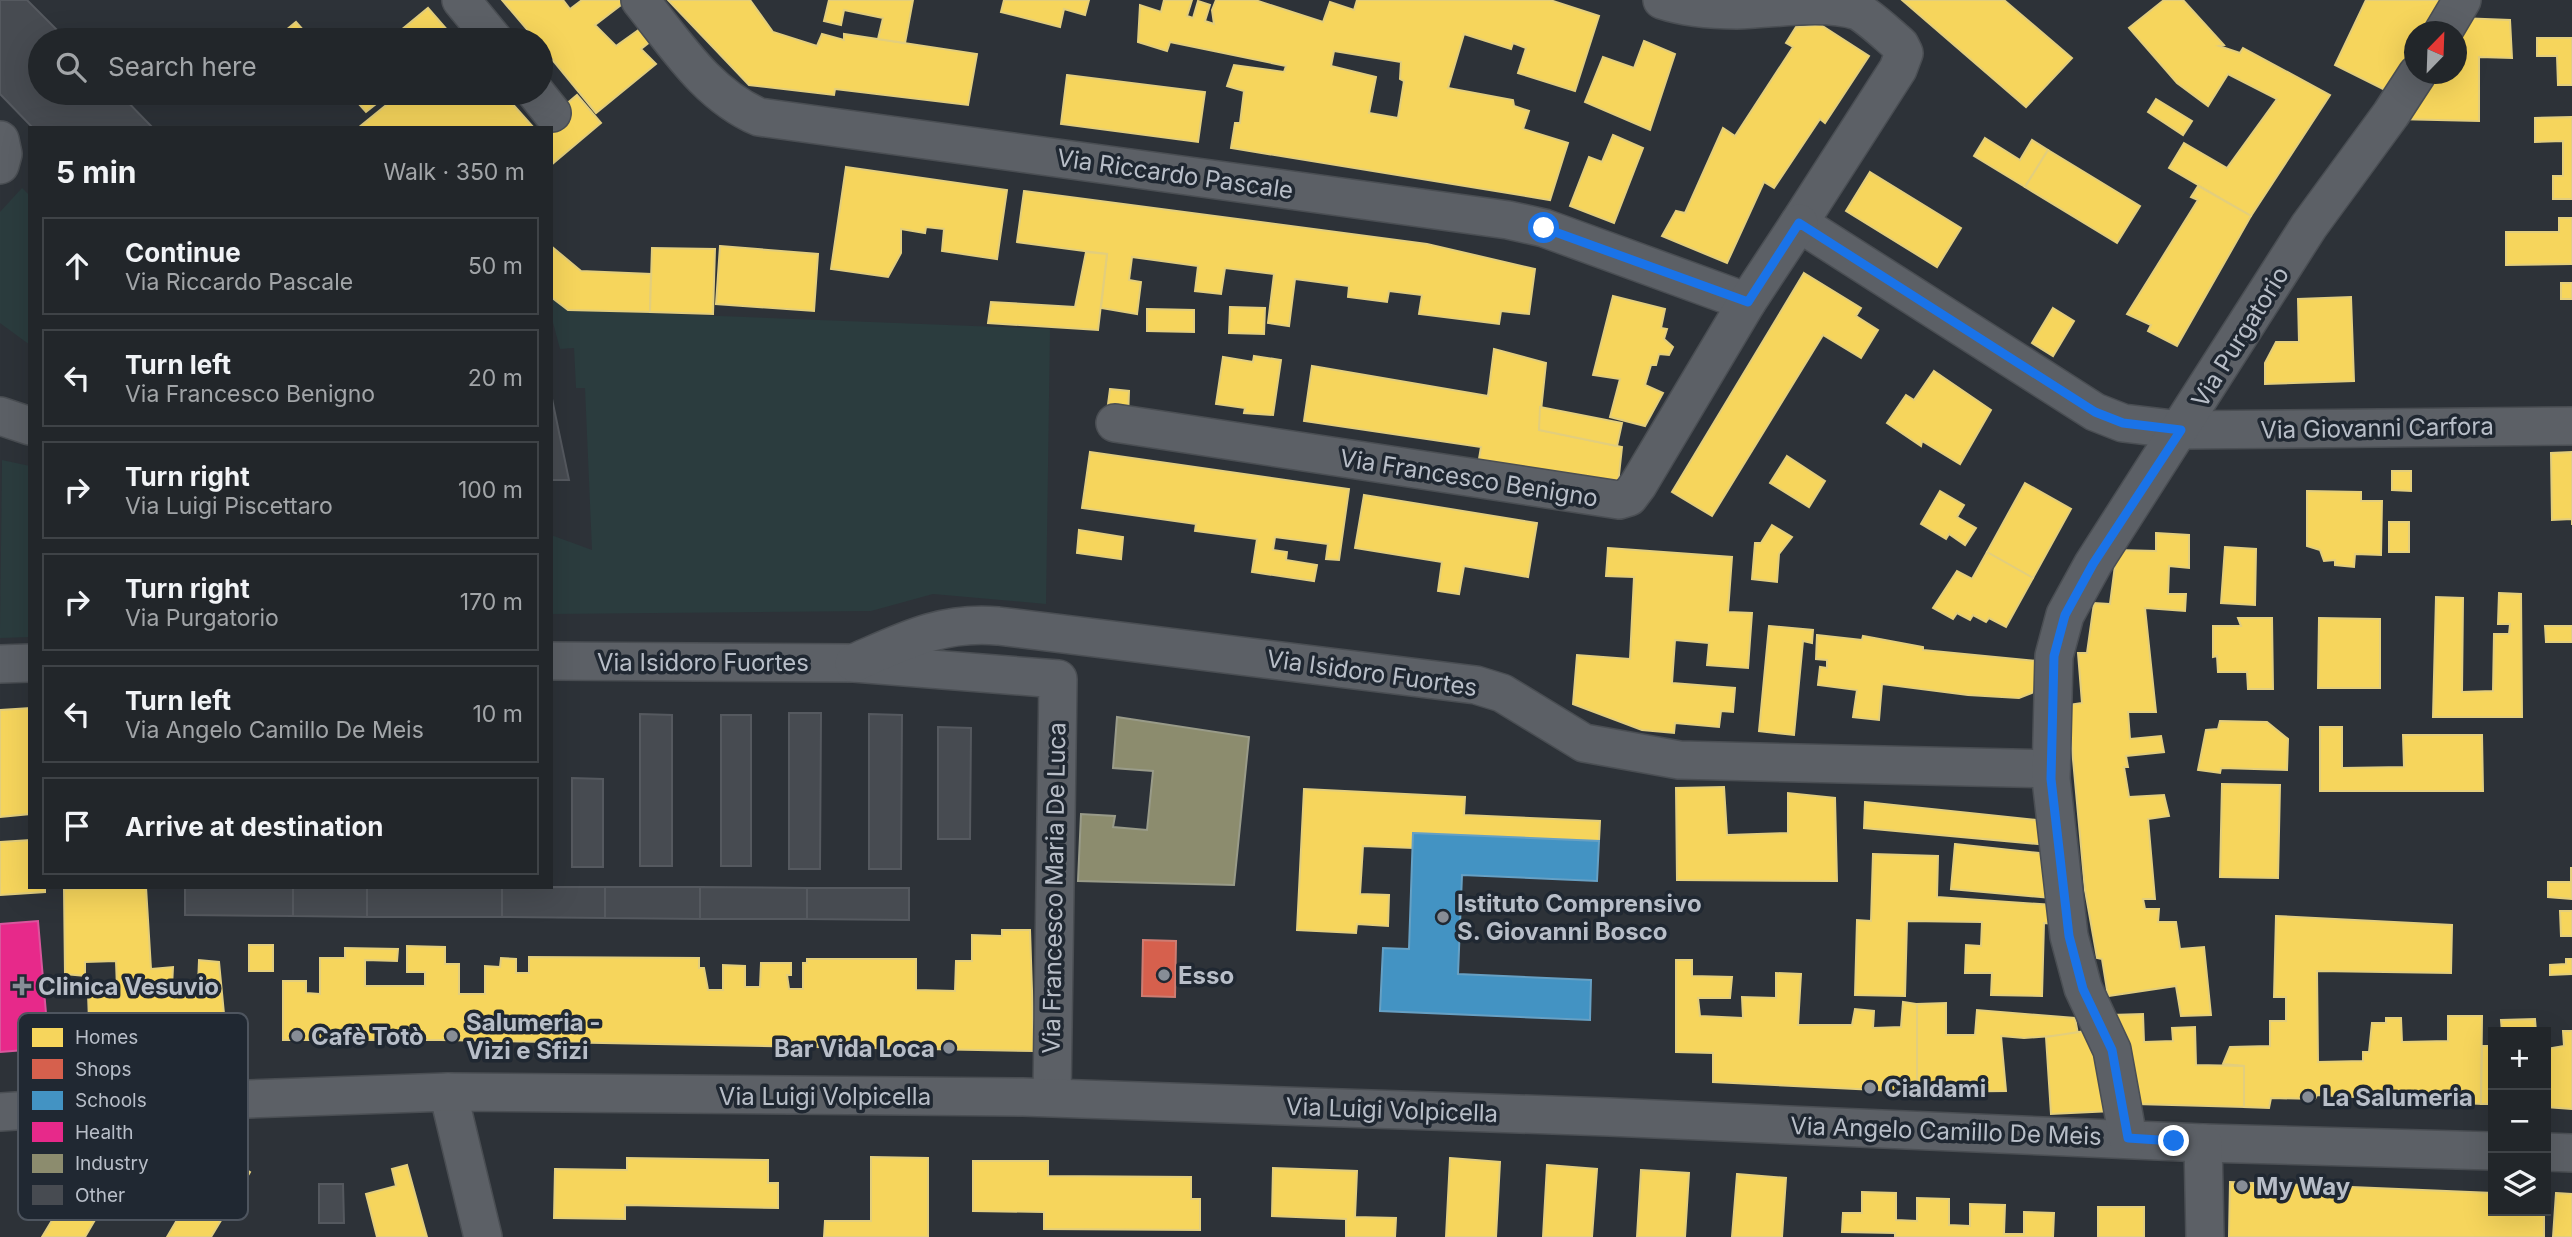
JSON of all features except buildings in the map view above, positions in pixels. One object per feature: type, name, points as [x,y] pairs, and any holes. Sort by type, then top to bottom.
[{"type":"street","points":[[461,0],[484,28]]},
{"type":"street","name":"Via Riccardo Pascale","points":[[640,0],[711,87],[726,100],[759,117],[1508,220],[1544,228],[1748,302]]},
{"type":"street","points":[[1662,0],[1739,10],[1811,1],[1836,2]]},
{"type":"street","points":[[2450,21],[2462,0]]},
{"type":"street","name":"Via Francesco Benigno","points":[[1115,423],[1619,500],[1629,497],[1748,302],[1898,69],[1903,53],[1900,45],[1858,10],[1836,2]]},
{"type":"street","name":"Via Purgatorio","points":[[2128,1138],[2112,1050],[2083,989],[2069,936],[2051,769],[2054,656],[2065,615],[2093,564],[2309,226],[2410,84]]},
{"type":"street","points":[[0,140],[3,154],[0,165]]},
{"type":"street","name":"Via Giovanni Carfora","points":[[1799,223],[2095,412],[2123,423],[2181,430],[2572,426]]},
{"type":"street","points":[[0,416],[28,425]]},
{"type":"street","name":"Via Isidoro Fuortes","points":[[854,663],[941,627],[968,623],[998,625],[1476,685],[1502,693],[1584,743],[1679,760],[2051,769]]},
{"type":"street","name":"Via Isidoro Fuortes","points":[[553,661],[854,663],[1058,679]]},
{"type":"street","points":[[0,664],[28,663]]},
{"type":"street","name":"Via Francesco Maria De Luca","points":[[1052,1097],[1058,679]]},
{"type":"street","points":[[448,1092],[483,1237]]},
{"type":"street","name":"Via Luigi Volpicella","points":[[248,1098],[448,1092],[1052,1097],[1650,1119]]},
{"type":"street","name":"Via Luigi Volpicella","points":[[0,1112],[18,1111]]},
{"type":"street","name":"Via Angelo Camillo De Meis","points":[[1650,1119],[2203,1143],[2488,1151]]},
{"type":"street","points":[[2203,1143],[2205,1237]]},
{"type":"street","points":[[2551,1152],[2572,1153]]},
{"type":"shaded area","points":[[22,188],[28,194],[28,344],[0,323],[0,212]]},
{"type":"shaded area","points":[[553,298],[568,310],[1050,329],[1046,604],[933,594],[871,611],[553,614],[553,536],[592,550],[585,388],[576,388],[574,348],[560,349],[553,323]]},
{"type":"shaded area","points":[[2,460],[28,466],[28,637],[0,638]]},
{"type":"place","name":"Istituto Comprensivo S. Giovanni Bosco","points":[[1443,917]]},
{"type":"place","name":"Esso","points":[[1164,975]]},
{"type":"place","name":"Clinica Vesuvio","points":[[22,986]]},
{"type":"place","name":"Cafè Totò","points":[[297,1036]]},
{"type":"place","name":"Salumeria - Vizi e Sfizi","points":[[452,1036]]},
{"type":"place","name":"Bar Vida Loca","points":[[949,1048]]},
{"type":"place","name":"Cialdami","points":[[1870,1088]]},
{"type":"place","name":"La Salumeria","points":[[2308,1097]]},
{"type":"place","name":"My Way","points":[[2242,1186]]},
{"type":"route","points":[[1544,228],[1748,302],[1799,223],[2095,412],[2123,423],[2181,430],[2093,564],[2065,615],[2054,656],[2051,779],[2069,936],[2083,989],[2112,1050],[2128,1138],[2174,1141]]}]
